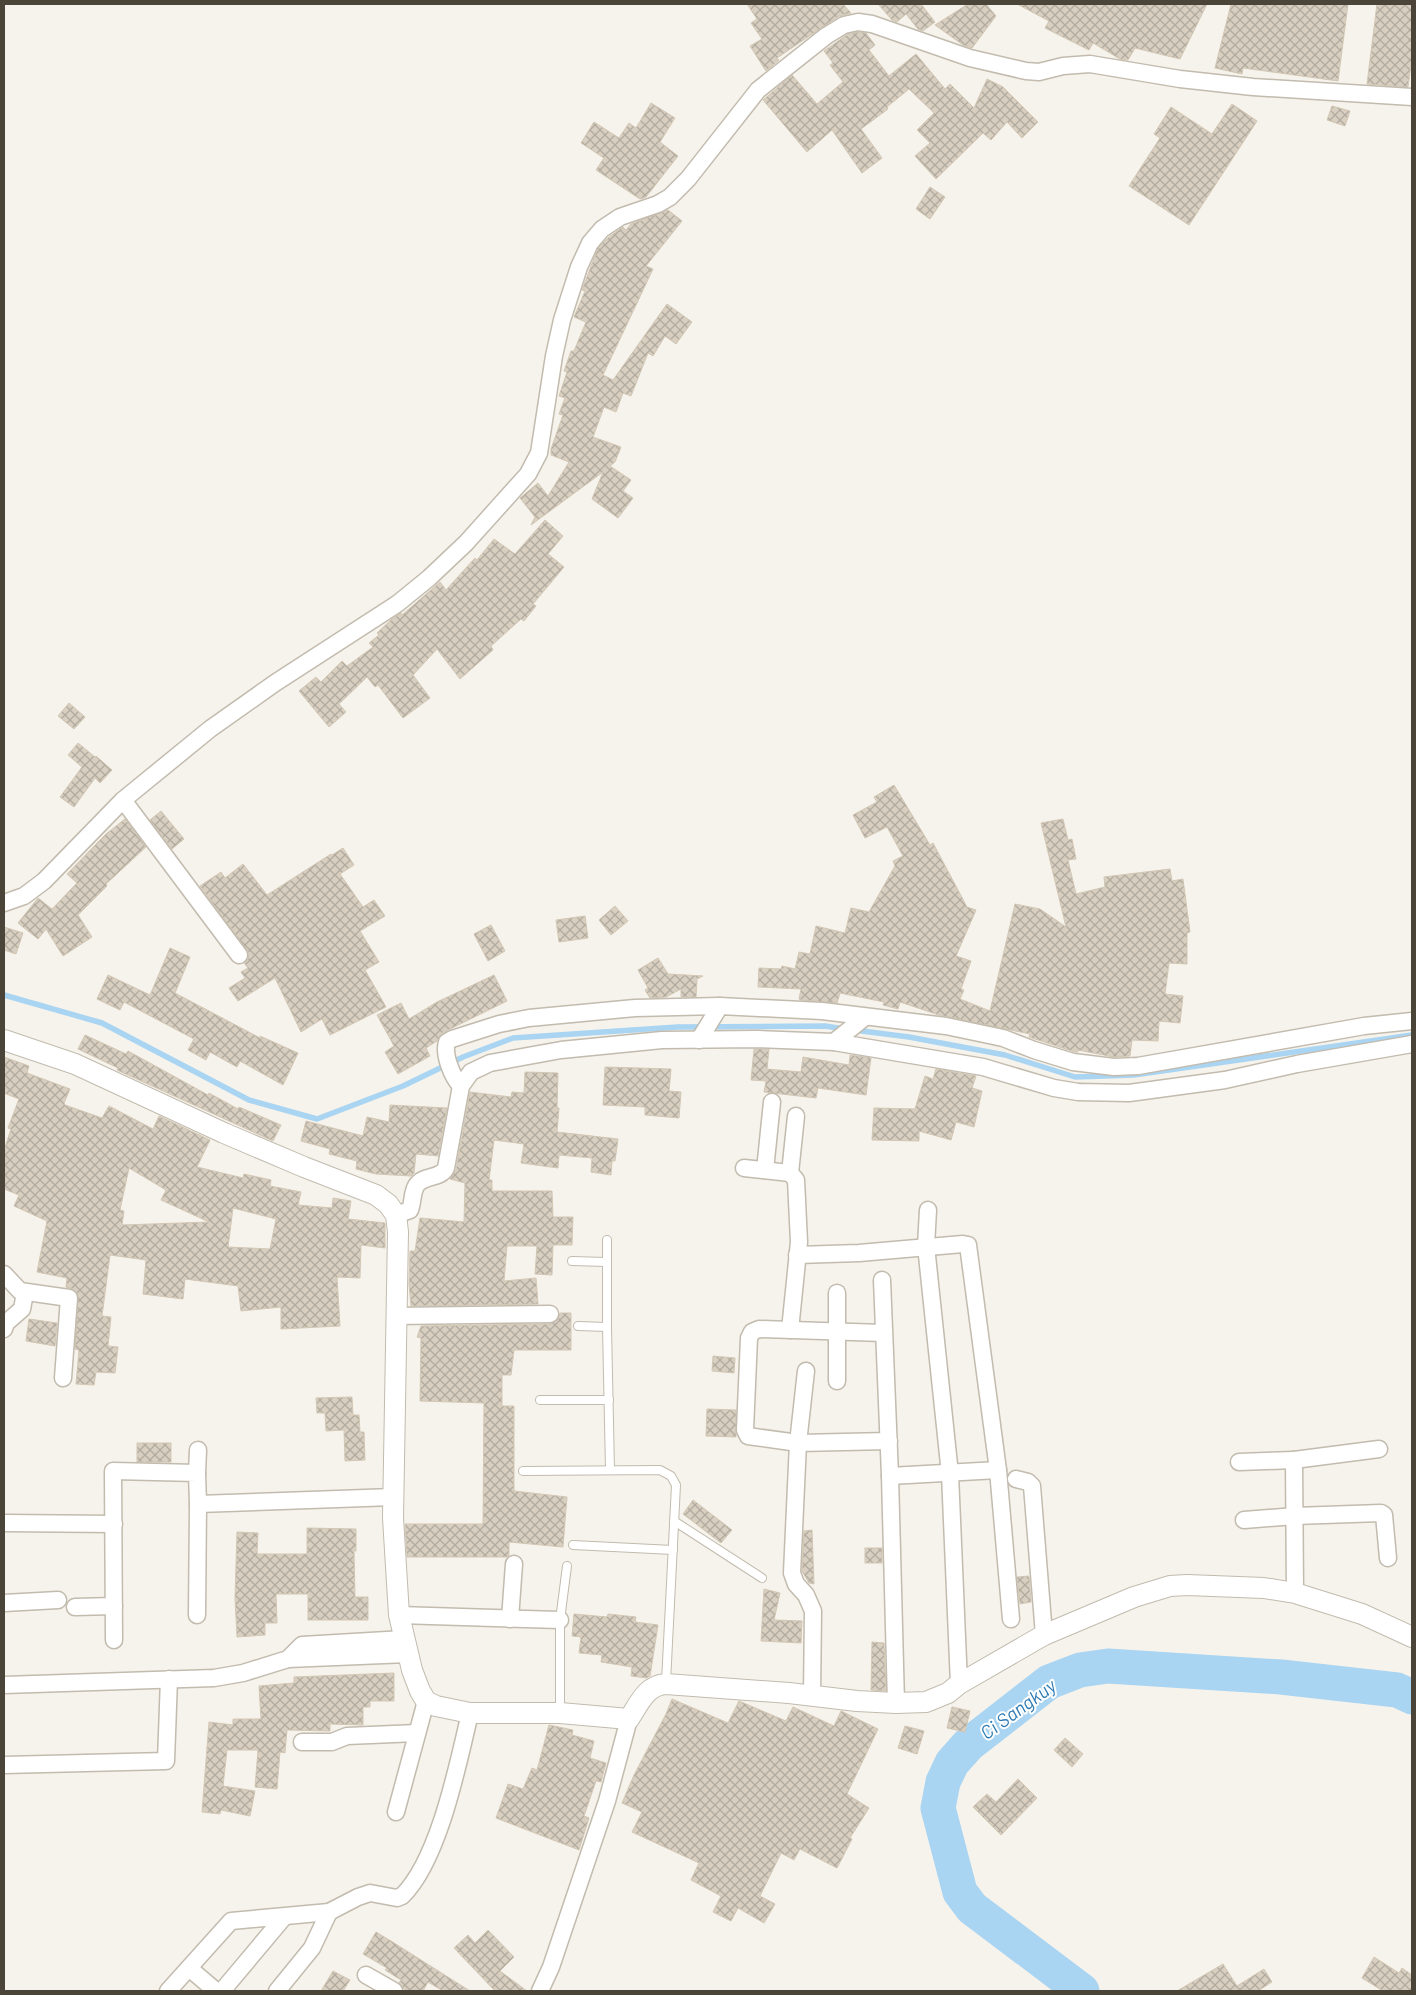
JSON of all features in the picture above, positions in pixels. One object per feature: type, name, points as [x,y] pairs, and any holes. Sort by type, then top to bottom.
[{"type":"street","points":[[4,903],[24,896],[44,881],[123,800],[210,729],[275,683],[397,604],[429,578],[466,543],[528,474],[539,453],[554,356],[562,320],[579,267],[590,243],[602,229],[620,217],[658,204],[670,197],[688,179],[758,90],[826,36],[844,25],[858,22],[872,24],[970,58],[1026,71],[1038,72],[1063,66],[1090,64],[1180,79],[1253,87],[1412,97]]},
{"type":"street","points":[[123,800],[239,955]]},
{"type":"street","points":[[461,1086],[455,1080],[446,1048],[447,1042],[452,1038],[499,1024],[529,1018],[636,1008],[822,1011],[861,1020],[972,1031],[1003,1038],[1056,1058],[1114,1067],[1138,1066],[1364,1026],[1412,1020]]},
{"type":"street","points":[[701,1038],[719,1009]]},
{"type":"street","points":[[838,1038],[861,1020]]},
{"type":"street","points":[[396,1215],[410,1210],[416,1186],[422,1180],[441,1175],[446,1168],[461,1086],[471,1072],[490,1063],[519,1056],[662,1040],[701,1038],[838,1038],[924,1058],[983,1067],[1054,1088],[1078,1092],[1120,1093],[1225,1080],[1298,1064],[1412,1044]]},
{"type":"street","points":[[4,1040],[75,1064],[224,1133],[376,1195],[388,1204],[396,1215],[398,1232],[393,1497],[399,1616],[412,1670],[426,1701],[396,1812]]},
{"type":"street","points":[[765,1170],[772,1102]]},
{"type":"street","points":[[790,1173],[796,1116]]},
{"type":"street","points":[[744,1168],[790,1173],[796,1180],[799,1235],[790,1330]]},
{"type":"street","points":[[928,1210],[926,1246],[950,1474],[959,1684]]},
{"type":"street","points":[[797,1255],[860,1253],[963,1244],[968,1246],[998,1470],[1011,1619]]},
{"type":"street","points":[[4,1274],[20,1291],[25,1293],[69,1298],[63,1378]]},
{"type":"street","points":[[882,1280],[889,1441],[896,1703]]},
{"type":"street","points":[[4,1329],[6,1323],[22,1309],[25,1293]]},
{"type":"street","points":[[837,1294],[837,1382]]},
{"type":"street","points":[[396,1316],[550,1314]]},
{"type":"street","points":[[883,1333],[759,1329],[752,1332],[749,1338],[745,1430],[748,1436],[798,1443],[889,1441]]},
{"type":"street","points":[[806,1371],[798,1443],[792,1573],[796,1584],[806,1595],[813,1611],[812,1696]]},
{"type":"street","points":[[1238,1462],[1294,1460],[1379,1449]]},
{"type":"street","points":[[197,1615],[198,1450]]},
{"type":"street","points":[[1294,1460],[1295,1592]]},
{"type":"street","points":[[890,1476],[998,1470]]},
{"type":"street","points":[[114,1640],[113,1471],[198,1473]]},
{"type":"street","points":[[1016,1479],[1028,1482],[1032,1486],[1044,1635]]},
{"type":"street","points":[[198,1504],[393,1497]]},
{"type":"street","points":[[1244,1520],[1381,1513],[1384,1515],[1388,1558]]},
{"type":"street","points":[[4,1523],[114,1524]]},
{"type":"street","points":[[510,1619],[514,1564]]},
{"type":"street","points":[[540,1991],[551,1967],[607,1801],[629,1719],[645,1693],[657,1684],[857,1701],[926,1702],[948,1693],[959,1684],[1044,1635],[1134,1597],[1170,1586],[1221,1586],[1295,1592],[1362,1614],[1412,1637]]},
{"type":"street","points":[[4,1603],[58,1600]]},
{"type":"street","points":[[75,1607],[114,1606]]},
{"type":"street","points":[[399,1616],[560,1620]]},
{"type":"street","points":[[4,1685],[214,1678],[243,1673],[288,1659],[406,1647]]},
{"type":"street","points":[[4,1765],[166,1761],[169,1679]]},
{"type":"street","points":[[426,1701],[447,1709],[470,1713],[560,1713],[629,1719]]},
{"type":"street","points":[[168,1991],[231,1922],[329,1912],[365,1894],[376,1893],[398,1898],[406,1892],[434,1841],[452,1788],[470,1713]]},
{"type":"street","points":[[302,1742],[332,1742],[347,1736],[417,1733]]},
{"type":"street","points":[[277,1991],[312,1948],[329,1912]]},
{"type":"street","points":[[222,1991],[284,1917]]},
{"type":"street","points":[[189,1968],[216,1991]]},
{"type":"street","points":[[366,1975],[394,1991]]},
{"type":"lane","points":[[607,1240],[606,1326],[610,1470]]},
{"type":"lane","points":[[572,1261],[606,1262]]},
{"type":"lane","points":[[578,1326],[606,1326]]},
{"type":"lane","points":[[540,1400],[609,1400]]},
{"type":"lane","points":[[523,1471],[660,1470],[671,1476],[676,1485],[666,1684]]},
{"type":"lane","points":[[674,1521],[762,1578]]},
{"type":"lane","points":[[573,1545],[673,1550]]},
{"type":"lane","points":[[560,1713],[560,1620],[567,1566]]},
{"type":"building","points":[[747,4],[843,4],[851,13],[839,16],[777,58],[779,60],[766,71],[750,46],[762,39],[751,23],[757,19]]},
{"type":"building","points":[[878,4],[921,4],[935,22],[923,31],[918,29],[906,14],[897,22],[892,20]]},
{"type":"building","points":[[968,4],[986,4],[996,16],[972,48],[963,45],[935,25]]},
{"type":"building","points":[[1017,4],[1207,4],[1180,59],[1135,48],[1128,60],[1120,59],[1093,43],[1089,50],[1045,28],[1049,21]]},
{"type":"building","points":[[1231,4],[1348,4],[1338,81],[1243,68],[1242,74],[1215,68]]},
{"type":"building","points":[[1377,4],[1412,4],[1412,57],[1408,87],[1367,84]]},
{"type":"building","points":[[866,33],[875,45],[869,50],[889,76],[916,54],[945,89],[950,84],[974,108],[987,79],[1003,87],[1038,122],[1022,138],[1007,122],[991,140],[983,133],[936,179],[915,156],[930,143],[917,130],[934,113],[909,89],[887,107],[888,109],[861,129],[882,158],[862,173],[832,130],[807,152],[763,100],[792,75],[817,104],[843,82],[830,65],[833,63],[824,51],[848,34]]},
{"type":"building","points":[[651,103],[675,118],[660,142],[678,156],[646,197],[640,199],[596,170],[604,158],[581,143],[594,122],[619,138],[629,123],[636,128]]},
{"type":"building","points":[[1232,104],[1257,121],[1189,225],[1129,186],[1160,138],[1154,134],[1171,107],[1212,134]]},
{"type":"building","points":[[1332,106],[1350,111],[1345,126],[1327,120]]},
{"type":"building","points":[[930,187],[945,197],[930,219],[916,209]]},
{"type":"building","points":[[668,210],[682,221],[646,266],[653,269],[603,375],[613,380],[667,304],[692,322],[676,344],[665,336],[653,356],[648,353],[631,396],[623,393],[616,412],[604,407],[593,437],[621,447],[615,462],[610,466],[631,480],[623,491],[633,498],[618,518],[592,499],[603,472],[531,525],[535,517],[520,498],[538,483],[548,496],[569,462],[551,455],[551,449],[563,415],[559,414],[565,398],[559,396],[567,372],[564,371],[571,351],[574,351],[586,322],[574,317],[585,291],[582,290],[598,248],[623,227],[626,230],[631,224]]},
{"type":"building","points":[[545,520],[563,536],[548,554],[564,567],[533,604],[536,606],[524,621],[521,619],[491,646],[493,650],[460,679],[437,649],[413,675],[430,698],[403,718],[378,685],[375,687],[367,677],[339,704],[346,712],[329,727],[299,691],[316,677],[321,682],[342,661],[347,666],[373,647],[369,643],[379,635],[377,633],[392,619],[401,613],[402,615],[440,582],[446,590],[475,558],[477,560],[494,539],[515,554]]},
{"type":"building","points":[[69,703],[85,717],[74,729],[58,716]]},
{"type":"building","points":[[78,743],[112,770],[100,783],[95,778],[74,807],[60,797],[82,767],[68,755]]},
{"type":"building","points":[[894,785],[930,845],[933,843],[967,907],[976,910],[956,956],[971,961],[961,989],[964,990],[960,999],[990,1011],[1015,904],[1040,909],[1066,927],[1041,823],[1063,819],[1068,840],[1072,839],[1076,859],[1068,860],[1076,894],[1105,887],[1104,877],[1170,869],[1172,881],[1183,879],[1190,932],[1187,933],[1187,964],[1169,963],[1165,994],[1183,996],[1180,1023],[1159,1021],[1158,1041],[1132,1040],[1130,1056],[1114,1057],[1078,1050],[1078,1052],[1075,1052],[1029,1037],[1030,1034],[939,1015],[900,1002],[898,1009],[883,1005],[884,1002],[840,993],[837,1003],[801,1000],[799,999],[801,989],[758,987],[759,968],[781,969],[782,966],[795,969],[799,952],[810,954],[816,926],[845,933],[851,908],[869,912],[895,866],[893,861],[903,856],[887,827],[865,838],[853,815],[877,802],[874,797]]},
{"type":"building","points":[[161,811],[184,839],[172,849],[150,820]]},
{"type":"building","points":[[125,819],[146,847],[106,884],[107,886],[78,915],[92,937],[63,956],[46,929],[38,939],[18,923],[38,898],[52,909],[77,883],[67,874],[106,834]]},
{"type":"building","points":[[343,848],[354,865],[340,874],[363,907],[374,900],[385,916],[360,931],[379,962],[365,970],[386,1007],[330,1035],[322,1019],[301,1032],[275,978],[238,1001],[229,988],[245,978],[241,972],[248,968],[244,963],[248,959],[249,953],[200,886],[221,872],[225,878],[243,864],[267,895]]},
{"type":"building","points":[[615,906],[628,921],[611,935],[599,920]]},
{"type":"building","points":[[585,916],[588,938],[559,942],[556,920]]},
{"type":"building","points":[[491,925],[505,951],[488,961],[474,934]]},
{"type":"building","points":[[4,927],[23,933],[16,954],[4,950]]},
{"type":"building","points":[[170,948],[190,957],[175,993],[262,1039],[260,1036],[298,1053],[283,1085],[240,1061],[237,1067],[210,1052],[206,1060],[188,1050],[194,1039],[124,1002],[120,1010],[97,999],[108,975],[150,995]]},
{"type":"building","points":[[658,958],[668,974],[703,976],[697,979],[696,997],[681,997],[681,989],[666,997],[650,998],[645,990],[648,988],[638,970]]},
{"type":"building","points":[[494,975],[507,1001],[442,1033],[437,1041],[426,1048],[430,1056],[398,1074],[385,1052],[394,1046],[377,1015],[401,1003],[409,1019],[437,1002]]},
{"type":"building","points":[[85,1035],[126,1054],[128,1051],[208,1095],[209,1093],[238,1109],[239,1107],[281,1125],[273,1141],[117,1070],[118,1068],[78,1049]]},
{"type":"building","points":[[754,1049],[769,1049],[767,1069],[801,1072],[803,1057],[849,1065],[850,1055],[871,1058],[866,1095],[818,1088],[816,1098],[764,1092],[766,1081],[751,1080]]},
{"type":"building","points":[[4,1057],[29,1066],[27,1073],[70,1089],[64,1103],[65,1105],[102,1118],[109,1106],[153,1129],[159,1116],[210,1140],[197,1167],[243,1178],[244,1174],[271,1180],[270,1186],[301,1192],[298,1205],[332,1208],[333,1198],[351,1201],[348,1219],[385,1223],[385,1248],[361,1245],[360,1278],[337,1277],[340,1326],[281,1329],[281,1307],[241,1311],[238,1286],[185,1279],[183,1299],[143,1294],[146,1260],[110,1255],[102,1316],[111,1317],[108,1346],[118,1347],[115,1373],[96,1372],[94,1385],[76,1384],[79,1350],[75,1349],[78,1294],[75,1290],[66,1287],[67,1278],[37,1272],[47,1221],[14,1206],[19,1195],[4,1189],[4,1150],[11,1129],[8,1128],[19,1099],[4,1093]],"holes":[[[129,1168],[166,1190],[161,1200],[209,1222],[122,1225],[124,1211],[120,1210]],[[233,1208],[276,1219],[270,1249],[228,1247]]]},
{"type":"building","points":[[605,1067],[671,1069],[669,1091],[681,1092],[679,1118],[645,1115],[645,1107],[603,1105]]},
{"type":"building","points":[[936,1069],[976,1076],[972,1088],[982,1091],[974,1127],[956,1122],[951,1140],[919,1131],[919,1141],[872,1140],[874,1108],[915,1109],[925,1076],[933,1079]]},
{"type":"building","points":[[525,1072],[558,1073],[557,1108],[559,1108],[557,1132],[618,1139],[615,1161],[612,1161],[611,1175],[591,1172],[592,1158],[559,1155],[558,1168],[521,1163],[524,1144],[494,1140],[489,1180],[492,1180],[492,1191],[552,1191],[553,1217],[573,1217],[572,1245],[553,1245],[552,1275],[535,1274],[537,1246],[507,1246],[504,1281],[536,1278],[538,1304],[411,1306],[409,1284],[410,1251],[415,1251],[420,1218],[464,1222],[465,1183],[450,1179],[456,1170],[470,1092],[511,1097],[512,1092],[524,1093]]},
{"type":"building","points":[[390,1105],[447,1108],[438,1156],[416,1154],[414,1173],[411,1176],[376,1174],[356,1169],[357,1161],[329,1154],[330,1149],[301,1141],[306,1121],[363,1136],[367,1117],[389,1122]]},
{"type":"building","points":[[560,1313],[571,1313],[571,1350],[514,1350],[511,1375],[502,1375],[502,1406],[514,1406],[514,1491],[567,1497],[563,1547],[509,1542],[509,1555],[507,1557],[407,1557],[405,1524],[483,1524],[484,1403],[420,1401],[421,1338],[417,1337],[421,1326],[550,1324],[558,1319]]},
{"type":"building","points":[[29,1319],[57,1323],[55,1346],[26,1341]]},
{"type":"building","points":[[713,1356],[735,1358],[734,1373],[712,1371]]},
{"type":"building","points":[[352,1397],[353,1415],[359,1415],[360,1432],[364,1432],[365,1460],[345,1461],[344,1430],[326,1431],[325,1413],[317,1413],[316,1398]]},
{"type":"building","points":[[707,1409],[736,1410],[736,1437],[706,1436]]},
{"type":"building","points":[[137,1443],[171,1443],[171,1462],[137,1462]]},
{"type":"building","points":[[693,1500],[732,1530],[721,1543],[683,1514]]},
{"type":"building","points":[[307,1528],[356,1529],[356,1551],[354,1551],[355,1597],[368,1597],[368,1620],[308,1620],[308,1594],[276,1594],[277,1623],[265,1623],[265,1635],[237,1637],[235,1598],[237,1532],[258,1533],[257,1554],[307,1554]]},
{"type":"building","points":[[812,1530],[814,1584],[809,1583],[802,1571],[804,1531]]},
{"type":"building","points":[[865,1548],[882,1548],[882,1563],[865,1563]]},
{"type":"building","points":[[1029,1576],[1031,1602],[1020,1604],[1017,1577]]},
{"type":"building","points":[[764,1589],[780,1593],[774,1620],[802,1621],[801,1643],[761,1641]]},
{"type":"building","points":[[574,1614],[607,1617],[608,1614],[636,1617],[635,1622],[658,1625],[650,1676],[647,1678],[631,1676],[632,1667],[601,1662],[602,1655],[579,1653],[581,1637],[572,1636]]},
{"type":"building","points":[[872,1642],[884,1643],[886,1691],[871,1690]]},
{"type":"building","points":[[394,1673],[394,1701],[370,1701],[370,1707],[363,1707],[363,1725],[330,1724],[330,1731],[287,1730],[285,1753],[280,1752],[277,1789],[255,1787],[258,1750],[227,1750],[223,1786],[255,1791],[250,1816],[221,1810],[220,1814],[202,1812],[209,1722],[233,1725],[233,1719],[261,1719],[259,1686],[294,1683],[294,1677]]},
{"type":"building","points":[[672,1699],[728,1723],[739,1701],[786,1721],[793,1707],[834,1726],[841,1711],[878,1729],[847,1794],[869,1808],[850,1838],[852,1839],[837,1868],[800,1849],[794,1860],[781,1853],[760,1896],[775,1904],[764,1923],[738,1908],[731,1921],[713,1912],[721,1896],[691,1880],[699,1863],[632,1832],[642,1812],[622,1803]]},
{"type":"building","points":[[952,1707],[970,1711],[965,1732],[947,1728]]},
{"type":"building","points":[[549,1725],[573,1730],[572,1735],[594,1741],[590,1758],[606,1763],[601,1782],[596,1781],[584,1816],[589,1818],[579,1850],[496,1818],[508,1784],[523,1789],[532,1768],[537,1770]]},
{"type":"building","points":[[905,1726],[924,1731],[917,1754],[898,1748]]},
{"type":"building","points":[[1065,1738],[1083,1754],[1072,1767],[1054,1750]]},
{"type":"building","points":[[1018,1779],[1037,1798],[1001,1835],[973,1807],[987,1794],[996,1802]]},
{"type":"building","points":[[488,1930],[514,1957],[500,1971],[527,1991],[495,1991],[454,1948],[468,1935],[475,1943]]},
{"type":"building","points":[[376,1932],[470,1991],[443,1991],[428,1982],[423,1991],[408,1991],[403,1988],[399,1983],[401,1980],[385,1970],[387,1968],[363,1954]]},
{"type":"building","points":[[1374,1957],[1399,1973],[1402,1968],[1412,1975],[1412,1991],[1383,1991],[1362,1978]]},
{"type":"building","points":[[1223,1964],[1237,1986],[1264,1969],[1272,1982],[1258,1991],[1177,1991]]},
{"type":"building","points":[[333,1971],[350,1980],[343,1991],[321,1991]]},
{"type":"waterway","points":[[4,995],[102,1023],[249,1100],[317,1119],[403,1086],[463,1057],[513,1038],[678,1027],[825,1026],[844,1029]]},
{"type":"waterway","points":[[854,1030],[909,1037],[1005,1055],[1075,1077],[1134,1075],[1412,1035]]},
{"type":"waterway","name":"Ci Sangkuy","points":[[1082,1991],[972,1908],[960,1892],[938,1808],[943,1782],[952,1763],[968,1745],[1049,1682],[1080,1670],[1108,1666],[1281,1677],[1397,1690],[1412,1697]]}]
